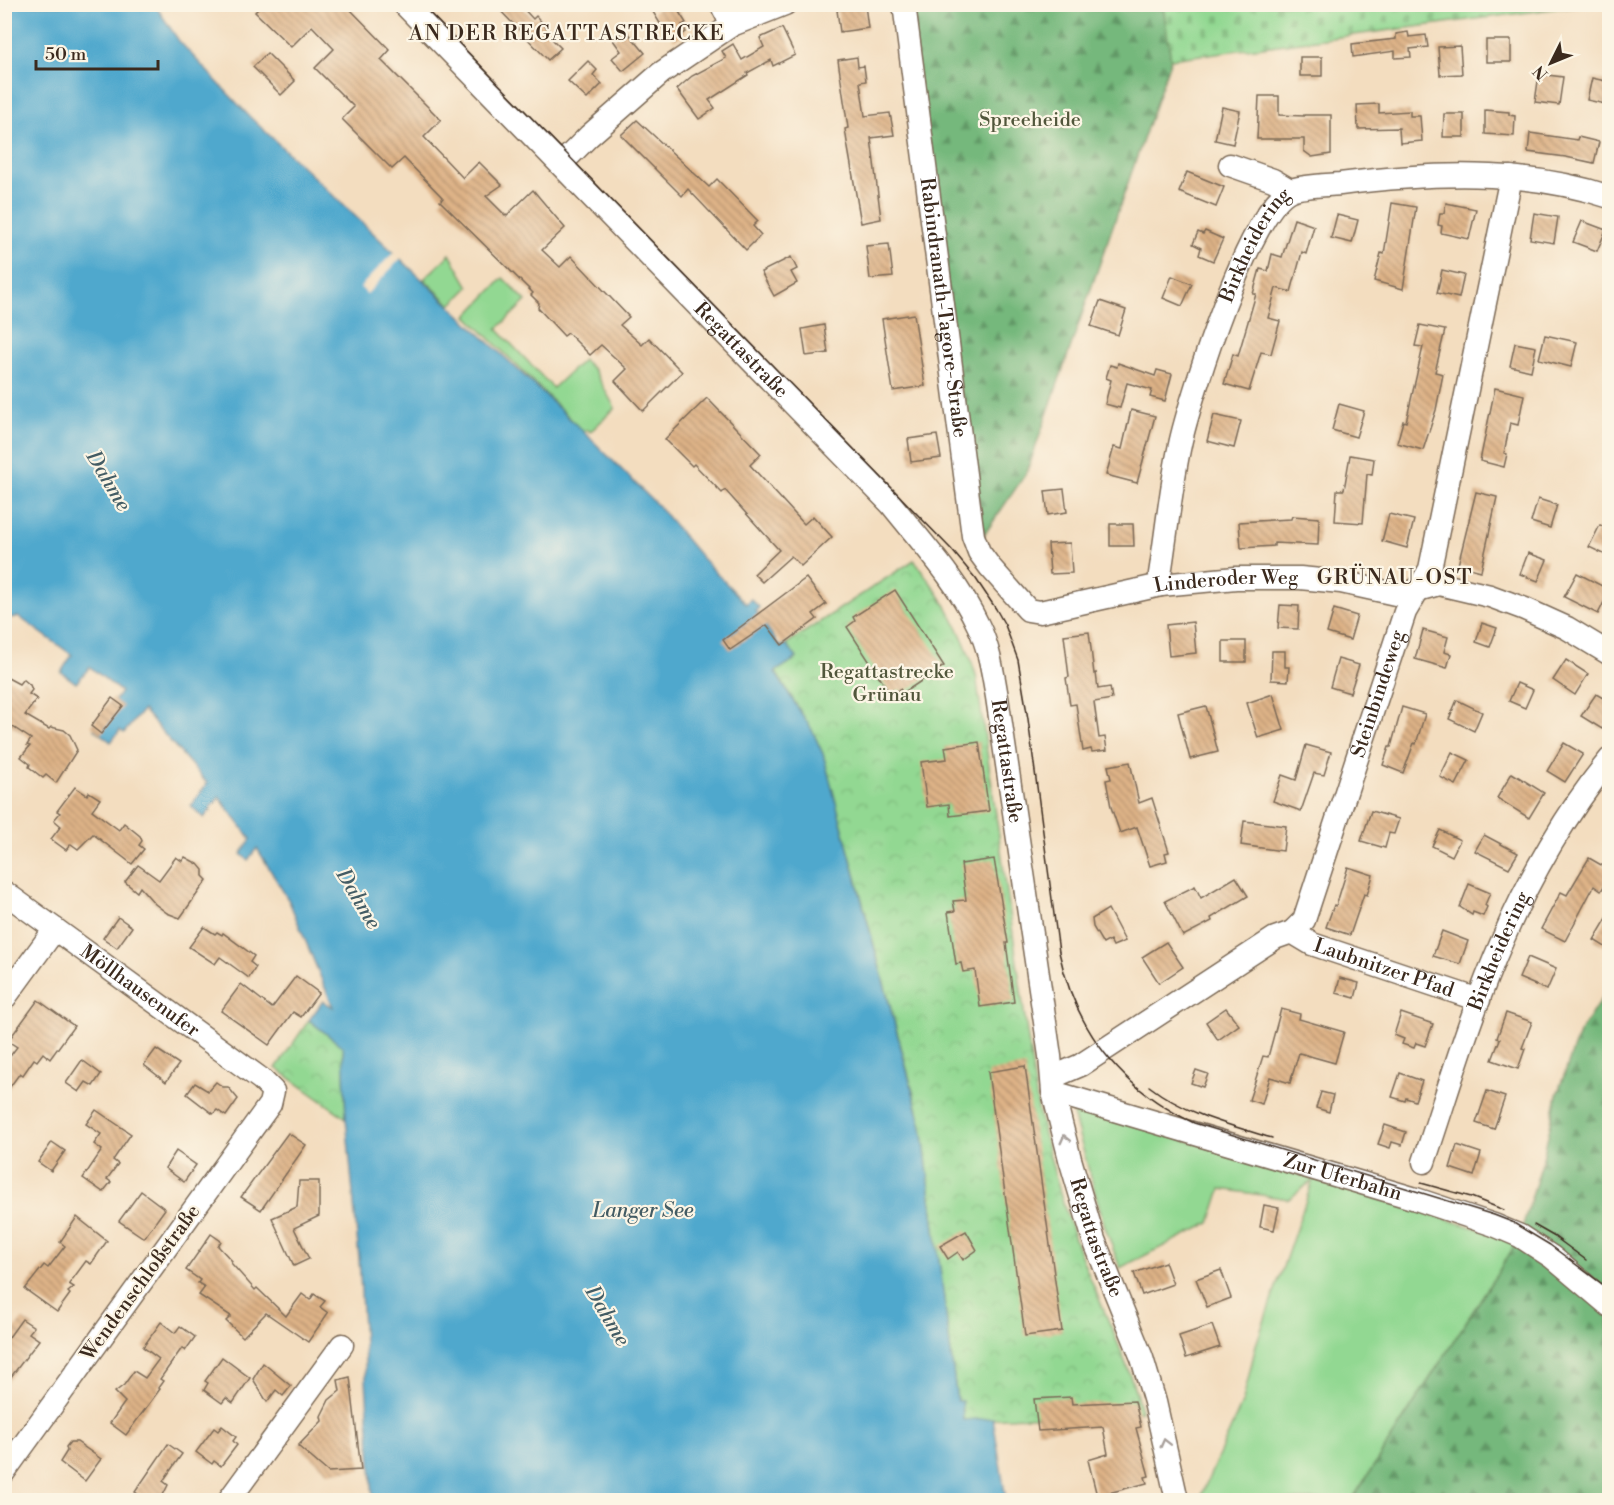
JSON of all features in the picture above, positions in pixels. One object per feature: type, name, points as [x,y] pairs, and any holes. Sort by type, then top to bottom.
[{"type":"street","name":"Regattastraße","points":[[404,4],[891,504],[961,592],[979,627],[991,665],[1053,1086],[1070,1159],[1094,1240],[1142,1358],[1166,1446],[1176,1500]]},
{"type":"street","points":[[721,4],[732,25]]},
{"type":"street","points":[[561,165],[589,136],[661,73],[732,25],[785,4]]},
{"type":"street","name":"Rabindranath-Tagore-Straße","points":[[904,4],[973,536],[979,552],[990,567]]},
{"type":"street","points":[[1230,165],[1273,180],[1290,190]]},
{"type":"street","name":"Birkheidering","points":[[1161,585],[1169,512],[1181,441],[1217,322],[1266,213],[1290,190],[1405,176],[1511,177],[1589,190],[1610,197]]},
{"type":"street","name":"Steinbindeweg","points":[[1053,1086],[1060,1074],[1081,1065],[1275,938],[1292,932],[1305,920],[1405,612],[1430,569],[1511,177]]},
{"type":"street","points":[[961,592],[990,567]]},
{"type":"street","name":"Linderoder Weg","points":[[990,567],[1028,610],[1040,612],[1161,585],[1236,578],[1300,578],[1341,582],[1400,595],[1439,584],[1490,596],[1525,609],[1567,628],[1610,654]]},
{"type":"street","name":"Birkheidering","points":[[1424,1162],[1479,1000],[1502,940],[1526,890],[1560,831],[1610,759]]},
{"type":"street","name":"Möllhausenufer","points":[[4,892],[261,1079],[273,1092]]},
{"type":"street","points":[[4,999],[55,929]]},
{"type":"street","name":"Laubnitzer Pfad","points":[[1292,932],[1311,944],[1479,1000]]},
{"type":"street","name":"Zur Uferbahn","points":[[1053,1086],[1405,1195],[1494,1225],[1520,1236],[1552,1257],[1610,1306]]},
{"type":"street","name":"Wendenschloßstraße","points":[[4,1472],[270,1104],[273,1092]]},
{"type":"street","points":[[229,1500],[342,1345]]},
{"type":"green space","points":[[1163,4],[1583,5],[1171,59]]},
{"type":"green space","name":"Spreeheide","points":[[896,5],[1163,5],[1171,59],[1027,472],[984,535]]},
{"type":"green space","points":[[450,254],[469,287],[451,305],[424,279]]},
{"type":"green space","points":[[503,278],[526,301],[497,329],[553,388],[583,360],[594,370],[615,408],[590,432],[587,429],[584,432],[467,316]]},
{"type":"green space","name":"Regattastrecke Grünau","points":[[914,560],[951,615],[976,675],[1038,1109],[1069,1221],[1129,1371],[1141,1411],[1138,1412],[963,1420],[962,1402],[957,1401],[922,1127],[823,754],[812,730],[775,671],[797,658],[786,644]]},
{"type":"green space","points":[[1609,987],[1609,1500],[1352,1500],[1518,1241],[1542,1163],[1557,1095],[1579,1033]]},
{"type":"green space","points":[[309,1020],[343,1047],[346,1118],[276,1068]]},
{"type":"green space","points":[[1077,1107],[1518,1241],[1352,1500],[1199,1500],[1243,1401],[1256,1345],[1313,1180],[1289,1199],[1221,1189],[1210,1223],[1120,1268],[1105,1227],[1072,1111]]},
{"type":"water","name":"Langer See","points":[[4,5],[155,5],[179,41],[250,117],[586,434],[660,508],[701,557],[746,604],[751,599],[759,607],[756,611],[780,647],[786,644],[797,658],[775,672],[812,730],[823,754],[922,1127],[957,1401],[962,1401],[963,1420],[993,1418],[1006,1500],[373,1500],[359,1258],[346,1118],[343,1047],[309,1020],[323,1001],[333,1007],[289,901],[257,848],[248,860],[241,854],[251,839],[219,797],[204,818],[191,806],[207,783],[143,710],[124,733],[120,730],[111,742],[94,729],[121,692],[90,667],[76,683],[61,672],[72,655],[19,617],[5,618],[5,637]]},
{"type":"pier","points":[[395,251],[402,257],[367,294],[360,287]]},
{"type":"building","points":[[263,4],[345,4],[390,50],[381,60],[441,120],[424,137],[463,178],[479,162],[502,185],[486,196],[506,216],[533,190],[565,228],[542,250],[560,267],[571,256],[629,317],[620,325],[642,345],[649,338],[682,372],[643,411],[615,381],[627,369],[601,345],[590,355],[568,333],[564,336],[538,308],[539,303],[531,295],[533,293],[440,201],[443,198],[404,158],[392,169],[342,119],[354,107],[315,68],[334,49],[312,26],[291,47],[255,12]]},
{"type":"building","points":[[494,4],[519,4],[533,19],[536,16],[549,30],[546,33],[561,48],[548,60]]},
{"type":"building","points":[[665,4],[674,4],[686,23],[682,25],[686,32],[674,40],[670,33],[667,35],[653,12]]},
{"type":"building","points":[[865,5],[868,28],[840,32],[837,10]]},
{"type":"building","points":[[782,28],[795,55],[773,66],[771,60],[747,73],[748,75],[709,100],[715,108],[699,119],[677,89],[692,76],[726,58],[722,51],[733,44],[742,60],[764,47],[760,38]]},
{"type":"building","points":[[625,29],[645,53],[623,71],[612,58],[621,51],[613,40]]},
{"type":"building","points":[[1408,32],[1409,37],[1426,35],[1428,47],[1410,49],[1411,57],[1395,58],[1395,51],[1353,57],[1352,44],[1396,39],[1396,34]]},
{"type":"building","points":[[1486,40],[1511,40],[1511,62],[1486,62]]},
{"type":"building","points":[[1460,46],[1462,74],[1440,75],[1438,47]]},
{"type":"building","points":[[267,53],[295,81],[281,95],[253,67]]},
{"type":"building","points":[[857,57],[858,67],[864,66],[866,81],[860,82],[865,116],[890,113],[894,135],[871,138],[881,219],[861,223],[845,129],[848,128],[838,60]]},
{"type":"building","points":[[1300,57],[1322,57],[1322,76],[1300,76]]},
{"type":"building","points":[[588,61],[597,70],[593,75],[602,84],[587,99],[568,81]]},
{"type":"building","points":[[1539,74],[1563,77],[1559,105],[1535,102]]},
{"type":"building","points":[[1592,78],[1610,82],[1610,105],[1587,100]]},
{"type":"building","points":[[1259,96],[1279,96],[1279,115],[1331,115],[1331,154],[1312,157],[1304,151],[1304,139],[1257,139]]},
{"type":"building","points":[[1379,104],[1379,113],[1410,111],[1410,116],[1420,116],[1422,141],[1400,143],[1399,128],[1358,129],[1357,105]]},
{"type":"building","points":[[1222,107],[1240,111],[1233,144],[1215,140]]},
{"type":"building","points":[[1485,110],[1509,112],[1509,115],[1515,116],[1514,136],[1485,134]]},
{"type":"building","points":[[1444,114],[1464,114],[1464,137],[1443,137]]},
{"type":"building","points":[[637,120],[709,187],[717,179],[758,221],[753,226],[761,235],[746,250],[688,189],[682,196],[621,135]]},
{"type":"building","points":[[1530,133],[1577,140],[1578,137],[1599,142],[1594,163],[1528,152]]},
{"type":"building","points":[[1187,172],[1224,187],[1216,207],[1179,192]]},
{"type":"building","points":[[1392,203],[1416,207],[1403,289],[1374,281],[1381,253],[1384,254]]},
{"type":"building","points":[[1446,203],[1476,209],[1469,239],[1441,233],[1442,226],[1438,225],[1440,213],[1444,213]]},
{"type":"building","points":[[1534,213],[1558,217],[1554,243],[1530,239]]},
{"type":"building","points":[[1337,215],[1358,220],[1352,243],[1331,238]]},
{"type":"building","points":[[1294,219],[1314,226],[1306,254],[1302,252],[1291,292],[1276,288],[1268,318],[1280,321],[1271,354],[1261,352],[1249,391],[1224,384],[1233,354],[1238,356],[1256,294],[1253,294],[1260,269],[1268,271],[1272,254],[1282,257]]},
{"type":"building","points":[[1582,221],[1606,230],[1597,251],[1573,242]]},
{"type":"building","points":[[1205,231],[1223,239],[1213,261],[1199,255],[1201,248],[1193,244],[1198,232],[1203,234]]},
{"type":"building","points":[[889,244],[893,277],[870,279],[866,246]]},
{"type":"building","points":[[791,257],[797,269],[791,272],[797,283],[774,296],[761,272]]},
{"type":"building","points":[[1442,270],[1464,275],[1459,298],[1437,293]]},
{"type":"building","points":[[1172,276],[1192,284],[1182,306],[1163,298]]},
{"type":"building","points":[[1100,301],[1126,310],[1118,335],[1091,326]]},
{"type":"building","points":[[914,314],[925,386],[893,391],[882,319]]},
{"type":"building","points":[[824,325],[828,353],[806,356],[802,329]]},
{"type":"building","points":[[1420,325],[1445,330],[1435,372],[1443,374],[1436,410],[1423,450],[1397,443],[1403,421],[1406,422],[1423,347],[1415,346]]},
{"type":"building","points":[[1545,335],[1577,342],[1571,367],[1539,359]]},
{"type":"building","points":[[1515,343],[1536,347],[1531,371],[1510,366]]},
{"type":"building","points":[[1118,363],[1155,376],[1157,370],[1172,374],[1165,401],[1150,397],[1152,390],[1127,383],[1120,408],[1105,404],[1111,380],[1106,378],[1110,365],[1117,367]]},
{"type":"building","points":[[1495,388],[1524,395],[1518,425],[1510,423],[1504,453],[1507,454],[1504,467],[1480,461]]},
{"type":"building","points":[[707,398],[761,454],[750,465],[804,524],[813,516],[832,537],[801,566],[791,556],[762,582],[754,574],[779,550],[725,490],[722,493],[665,439]]},
{"type":"building","points":[[1339,404],[1364,411],[1356,437],[1332,430]]},
{"type":"building","points":[[1131,410],[1155,416],[1137,483],[1106,475],[1114,447],[1122,449]]},
{"type":"building","points":[[1214,415],[1241,421],[1234,448],[1207,441]]},
{"type":"building","points":[[937,435],[941,458],[911,462],[908,439]]},
{"type":"building","points":[[1350,455],[1374,459],[1372,475],[1367,474],[1363,523],[1335,521],[1337,490],[1344,490]]},
{"type":"building","points":[[1064,489],[1067,512],[1048,515],[1045,491]]},
{"type":"building","points":[[1476,492],[1497,497],[1481,571],[1458,565]]},
{"type":"building","points":[[1538,499],[1557,505],[1550,528],[1531,522]]},
{"type":"building","points":[[1389,514],[1414,520],[1407,548],[1382,541]]},
{"type":"building","points":[[1292,516],[1319,518],[1318,545],[1274,543],[1274,546],[1241,548],[1239,522],[1291,519]]},
{"type":"building","points":[[1110,524],[1133,524],[1134,546],[1110,546]]},
{"type":"building","points":[[1600,525],[1610,530],[1610,557],[1589,547]]},
{"type":"building","points":[[1070,543],[1072,573],[1050,574],[1048,544]]},
{"type":"building","points":[[1528,553],[1547,560],[1538,581],[1520,574]]},
{"type":"building","points":[[1577,573],[1610,590],[1598,614],[1564,597]]},
{"type":"building","points":[[806,578],[826,604],[813,614],[817,619],[782,645],[767,625],[730,650],[723,640]]},
{"type":"building","points":[[895,590],[944,666],[903,693],[900,689],[891,695],[847,627],[855,621],[853,617]]},
{"type":"building","points":[[1280,605],[1299,606],[1298,629],[1278,628]]},
{"type":"building","points":[[1334,609],[1357,616],[1350,640],[1327,633]]},
{"type":"building","points":[[1193,622],[1196,653],[1169,656],[1166,625]]},
{"type":"building","points":[[1482,623],[1497,628],[1490,647],[1476,642]]},
{"type":"building","points":[[1423,630],[1448,637],[1444,652],[1451,654],[1447,668],[1415,659]]},
{"type":"building","points":[[1089,632],[1098,689],[1110,687],[1112,699],[1094,702],[1099,738],[1105,737],[1107,750],[1092,752],[1091,749],[1083,751],[1076,704],[1070,705],[1064,635]]},
{"type":"building","points":[[1223,641],[1246,641],[1246,662],[1223,662]]},
{"type":"building","points":[[1272,651],[1285,651],[1285,667],[1289,667],[1288,681],[1271,680]]},
{"type":"building","points":[[1338,659],[1359,665],[1350,693],[1330,687]]},
{"type":"building","points":[[1566,660],[1588,674],[1575,695],[1553,680]]},
{"type":"building","points":[[4,676],[19,684],[23,679],[30,685],[32,690],[29,694],[37,699],[25,715],[49,729],[51,727],[64,730],[70,735],[77,750],[56,783],[46,775],[43,778],[21,757],[30,746],[27,745],[31,739],[4,721]]},
{"type":"building","points":[[1517,683],[1533,690],[1525,708],[1509,701]]},
{"type":"building","points":[[1273,694],[1284,730],[1258,738],[1247,703]]},
{"type":"building","points":[[1596,694],[1610,702],[1610,718],[1602,729],[1581,716]]},
{"type":"building","points":[[112,698],[123,706],[101,734],[91,726]]},
{"type":"building","points":[[1457,700],[1482,712],[1474,731],[1449,719]]},
{"type":"building","points":[[1206,706],[1218,752],[1190,759],[1178,713]]},
{"type":"building","points":[[1402,707],[1425,714],[1416,744],[1414,743],[1403,773],[1383,765],[1389,747],[1391,747]]},
{"type":"building","points":[[979,742],[989,811],[950,816],[949,804],[927,807],[921,762],[947,759],[945,747]]},
{"type":"building","points":[[1564,743],[1583,754],[1565,782],[1547,771]]},
{"type":"building","points":[[1306,745],[1331,752],[1324,775],[1314,773],[1301,811],[1273,801],[1282,775],[1296,780]]},
{"type":"building","points":[[1452,752],[1469,760],[1456,785],[1440,777]]},
{"type":"building","points":[[1130,762],[1139,803],[1152,798],[1169,852],[1165,853],[1167,861],[1150,866],[1137,827],[1120,833],[1111,807],[1106,780],[1111,779],[1108,766]]},
{"type":"building","points":[[1512,773],[1544,793],[1529,818],[1497,798]]},
{"type":"building","points":[[75,787],[87,795],[89,792],[100,799],[92,810],[119,830],[124,823],[140,836],[142,841],[139,845],[144,849],[132,864],[93,834],[78,849],[71,844],[66,850],[51,839],[61,826],[54,820],[60,813],[57,811]]},
{"type":"building","points":[[1371,811],[1399,819],[1394,834],[1389,833],[1385,848],[1361,841]]},
{"type":"building","points":[[1244,821],[1286,826],[1283,851],[1241,845]]},
{"type":"building","points":[[1440,830],[1460,840],[1452,856],[1432,846]]},
{"type":"building","points":[[1484,835],[1518,853],[1509,868],[1475,851]]},
{"type":"building","points":[[176,857],[182,861],[185,857],[198,864],[207,880],[180,918],[167,913],[155,904],[140,887],[137,892],[125,882],[138,865],[159,880]]},
{"type":"building","points":[[1589,858],[1610,870],[1610,877],[1601,891],[1594,886],[1565,941],[1541,929],[1561,892],[1567,895]]},
{"type":"building","points":[[994,859],[1008,943],[1006,943],[1014,1002],[980,1007],[975,970],[963,972],[961,963],[956,964],[948,912],[955,911],[953,901],[966,900],[961,864]]},
{"type":"building","points":[[1348,867],[1373,875],[1350,935],[1326,927],[1334,905],[1336,906]]},
{"type":"building","points":[[1236,877],[1248,896],[1211,918],[1212,921],[1183,936],[1165,901],[1195,886],[1201,898]]},
{"type":"building","points":[[1469,884],[1490,893],[1483,916],[1473,912],[1472,915],[1460,907]]},
{"type":"building","points":[[1108,909],[1125,941],[1113,946],[1110,940],[1103,944],[1093,927],[1092,919]]},
{"type":"building","points":[[1610,913],[1610,950],[1594,940]]},
{"type":"building","points":[[118,917],[132,927],[117,948],[103,938]]},
{"type":"building","points":[[204,927],[215,934],[217,932],[222,935],[223,933],[254,956],[250,962],[256,967],[249,978],[220,957],[215,964],[189,947]]},
{"type":"building","points":[[1442,931],[1468,941],[1460,964],[1433,956]]},
{"type":"building","points":[[1166,942],[1183,967],[1159,983],[1142,957]]},
{"type":"building","points":[[1528,957],[1556,969],[1547,990],[1519,978]]},
{"type":"building","points":[[296,976],[319,993],[301,1017],[293,1012],[269,1045],[221,1011],[241,984],[272,1008]]},
{"type":"building","points":[[1340,978],[1359,983],[1355,998],[1336,993]]},
{"type":"building","points":[[38,1000],[74,1026],[50,1059],[43,1053],[37,1061],[34,1059],[4,1095],[4,1064],[17,1047],[8,1041]]},
{"type":"building","points":[[1226,1008],[1239,1025],[1218,1040],[1206,1022]]},
{"type":"building","points":[[1281,1009],[1300,1014],[1299,1019],[1344,1032],[1335,1063],[1299,1053],[1290,1083],[1270,1077],[1262,1104],[1249,1100],[1263,1056],[1268,1057]]},
{"type":"building","points":[[1401,1013],[1433,1024],[1425,1046],[1416,1043],[1414,1048],[1402,1044],[1404,1039],[1394,1035]]},
{"type":"building","points":[[1506,1013],[1532,1022],[1522,1048],[1525,1049],[1518,1069],[1492,1060]]},
{"type":"building","points":[[156,1049],[179,1064],[166,1082],[144,1065]]},
{"type":"building","points":[[82,1060],[101,1074],[93,1086],[86,1082],[79,1092],[66,1083]]},
{"type":"building","points":[[1025,1066],[1062,1331],[1025,1336],[988,1072]]},
{"type":"building","points":[[1196,1070],[1208,1074],[1203,1087],[1191,1083]]},
{"type":"building","points":[[1400,1073],[1422,1081],[1415,1101],[1392,1097]]},
{"type":"building","points":[[216,1082],[223,1087],[228,1087],[238,1099],[226,1116],[217,1110],[213,1114],[187,1094],[195,1083],[208,1091]]},
{"type":"building","points":[[1487,1091],[1505,1097],[1494,1129],[1476,1123]]},
{"type":"building","points":[[1321,1092],[1333,1095],[1329,1112],[1316,1108]]},
{"type":"building","points":[[96,1110],[131,1134],[113,1160],[118,1164],[107,1179],[111,1182],[103,1192],[83,1178],[102,1150],[94,1144],[101,1134],[86,1124]]},
{"type":"building","points":[[1385,1125],[1406,1132],[1402,1145],[1392,1142],[1390,1148],[1378,1144]]},
{"type":"building","points":[[288,1133],[306,1145],[261,1210],[241,1197]]},
{"type":"building","points":[[52,1142],[65,1151],[51,1171],[38,1162]]},
{"type":"building","points":[[1457,1145],[1481,1153],[1474,1176],[1450,1168]]},
{"type":"building","points":[[176,1151],[196,1165],[184,1182],[165,1168]]},
{"type":"building","points":[[299,1181],[319,1181],[319,1216],[294,1228],[309,1259],[294,1266],[272,1218],[297,1207]]},
{"type":"building","points":[[141,1191],[165,1209],[144,1238],[119,1221]]},
{"type":"building","points":[[1264,1205],[1279,1208],[1274,1230],[1260,1227]]},
{"type":"building","points":[[77,1217],[107,1241],[91,1264],[86,1261],[69,1284],[74,1287],[68,1292],[70,1294],[57,1312],[25,1289],[44,1265],[48,1268],[65,1246],[60,1242]]},
{"type":"building","points":[[966,1231],[977,1250],[963,1260],[958,1252],[948,1259],[940,1246]]},
{"type":"building","points":[[211,1234],[221,1241],[218,1246],[255,1290],[257,1288],[286,1316],[302,1294],[310,1300],[314,1294],[325,1301],[320,1307],[328,1313],[308,1342],[266,1313],[243,1337],[226,1321],[231,1316],[199,1295],[205,1287],[198,1283],[200,1280],[186,1270]]},
{"type":"building","points":[[1165,1262],[1173,1284],[1142,1295],[1134,1273]]},
{"type":"building","points":[[1221,1270],[1231,1298],[1207,1307],[1196,1279]]},
{"type":"building","points":[[22,1319],[34,1327],[29,1333],[39,1340],[4,1386],[4,1344]]},
{"type":"building","points":[[161,1322],[175,1333],[180,1326],[195,1337],[185,1351],[182,1348],[160,1379],[163,1381],[158,1388],[160,1389],[126,1435],[110,1423],[125,1402],[115,1392],[124,1385],[134,1371],[145,1378],[159,1359],[143,1347]]},
{"type":"building","points":[[1212,1325],[1220,1347],[1186,1358],[1179,1336]]},
{"type":"building","points":[[222,1357],[250,1378],[233,1403],[226,1398],[222,1403],[204,1390],[208,1383],[205,1381]]},
{"type":"building","points":[[263,1363],[291,1386],[283,1396],[276,1390],[267,1402],[253,1379]]},
{"type":"building","points":[[350,1377],[361,1470],[328,1472],[298,1446],[322,1421],[321,1416],[329,1400],[340,1391],[338,1380]]},
{"type":"building","points":[[1071,1397],[1072,1404],[1135,1401],[1141,1427],[1136,1428],[1149,1476],[1145,1477],[1147,1483],[1097,1496],[1088,1460],[1108,1454],[1103,1427],[1038,1431],[1034,1399]]},
{"type":"building","points":[[222,1426],[236,1437],[233,1441],[237,1445],[221,1466],[214,1461],[212,1464],[196,1452],[214,1428],[218,1431]]},
{"type":"building","points":[[70,1442],[77,1442],[101,1459],[85,1481],[60,1462]]},
{"type":"building","points":[[168,1444],[182,1454],[163,1481],[168,1485],[161,1499],[147,1500],[135,1492]]},
{"type":"tram line","points":[[421,4],[951,549],[976,579],[996,609],[1005,625],[1018,660],[1059,952],[1077,1007],[1090,1032],[1123,1074],[1144,1093],[1194,1123],[1512,1222],[1550,1245],[1610,1290]]},
{"type":"tram line","points":[[1149,1086],[1192,1111],[1272,1138]]},
{"type":"tram line","points":[[1421,1183],[1471,1197],[1504,1210]]},
{"type":"tram line","points":[[1534,1225],[1586,1260]]},
{"type":"district","name":"AN DER REGATTASTRECKE","points":[[567,34]]},
{"type":"district","name":"GRÜNAU-OST","points":[[1395,578]]},
{"type":"water label","name":"Dahme","points":[[108,481]]},
{"type":"water label","name":"Dahme","points":[[358,899]]},
{"type":"water label","name":"Dahme","points":[[607,1316]]}]
